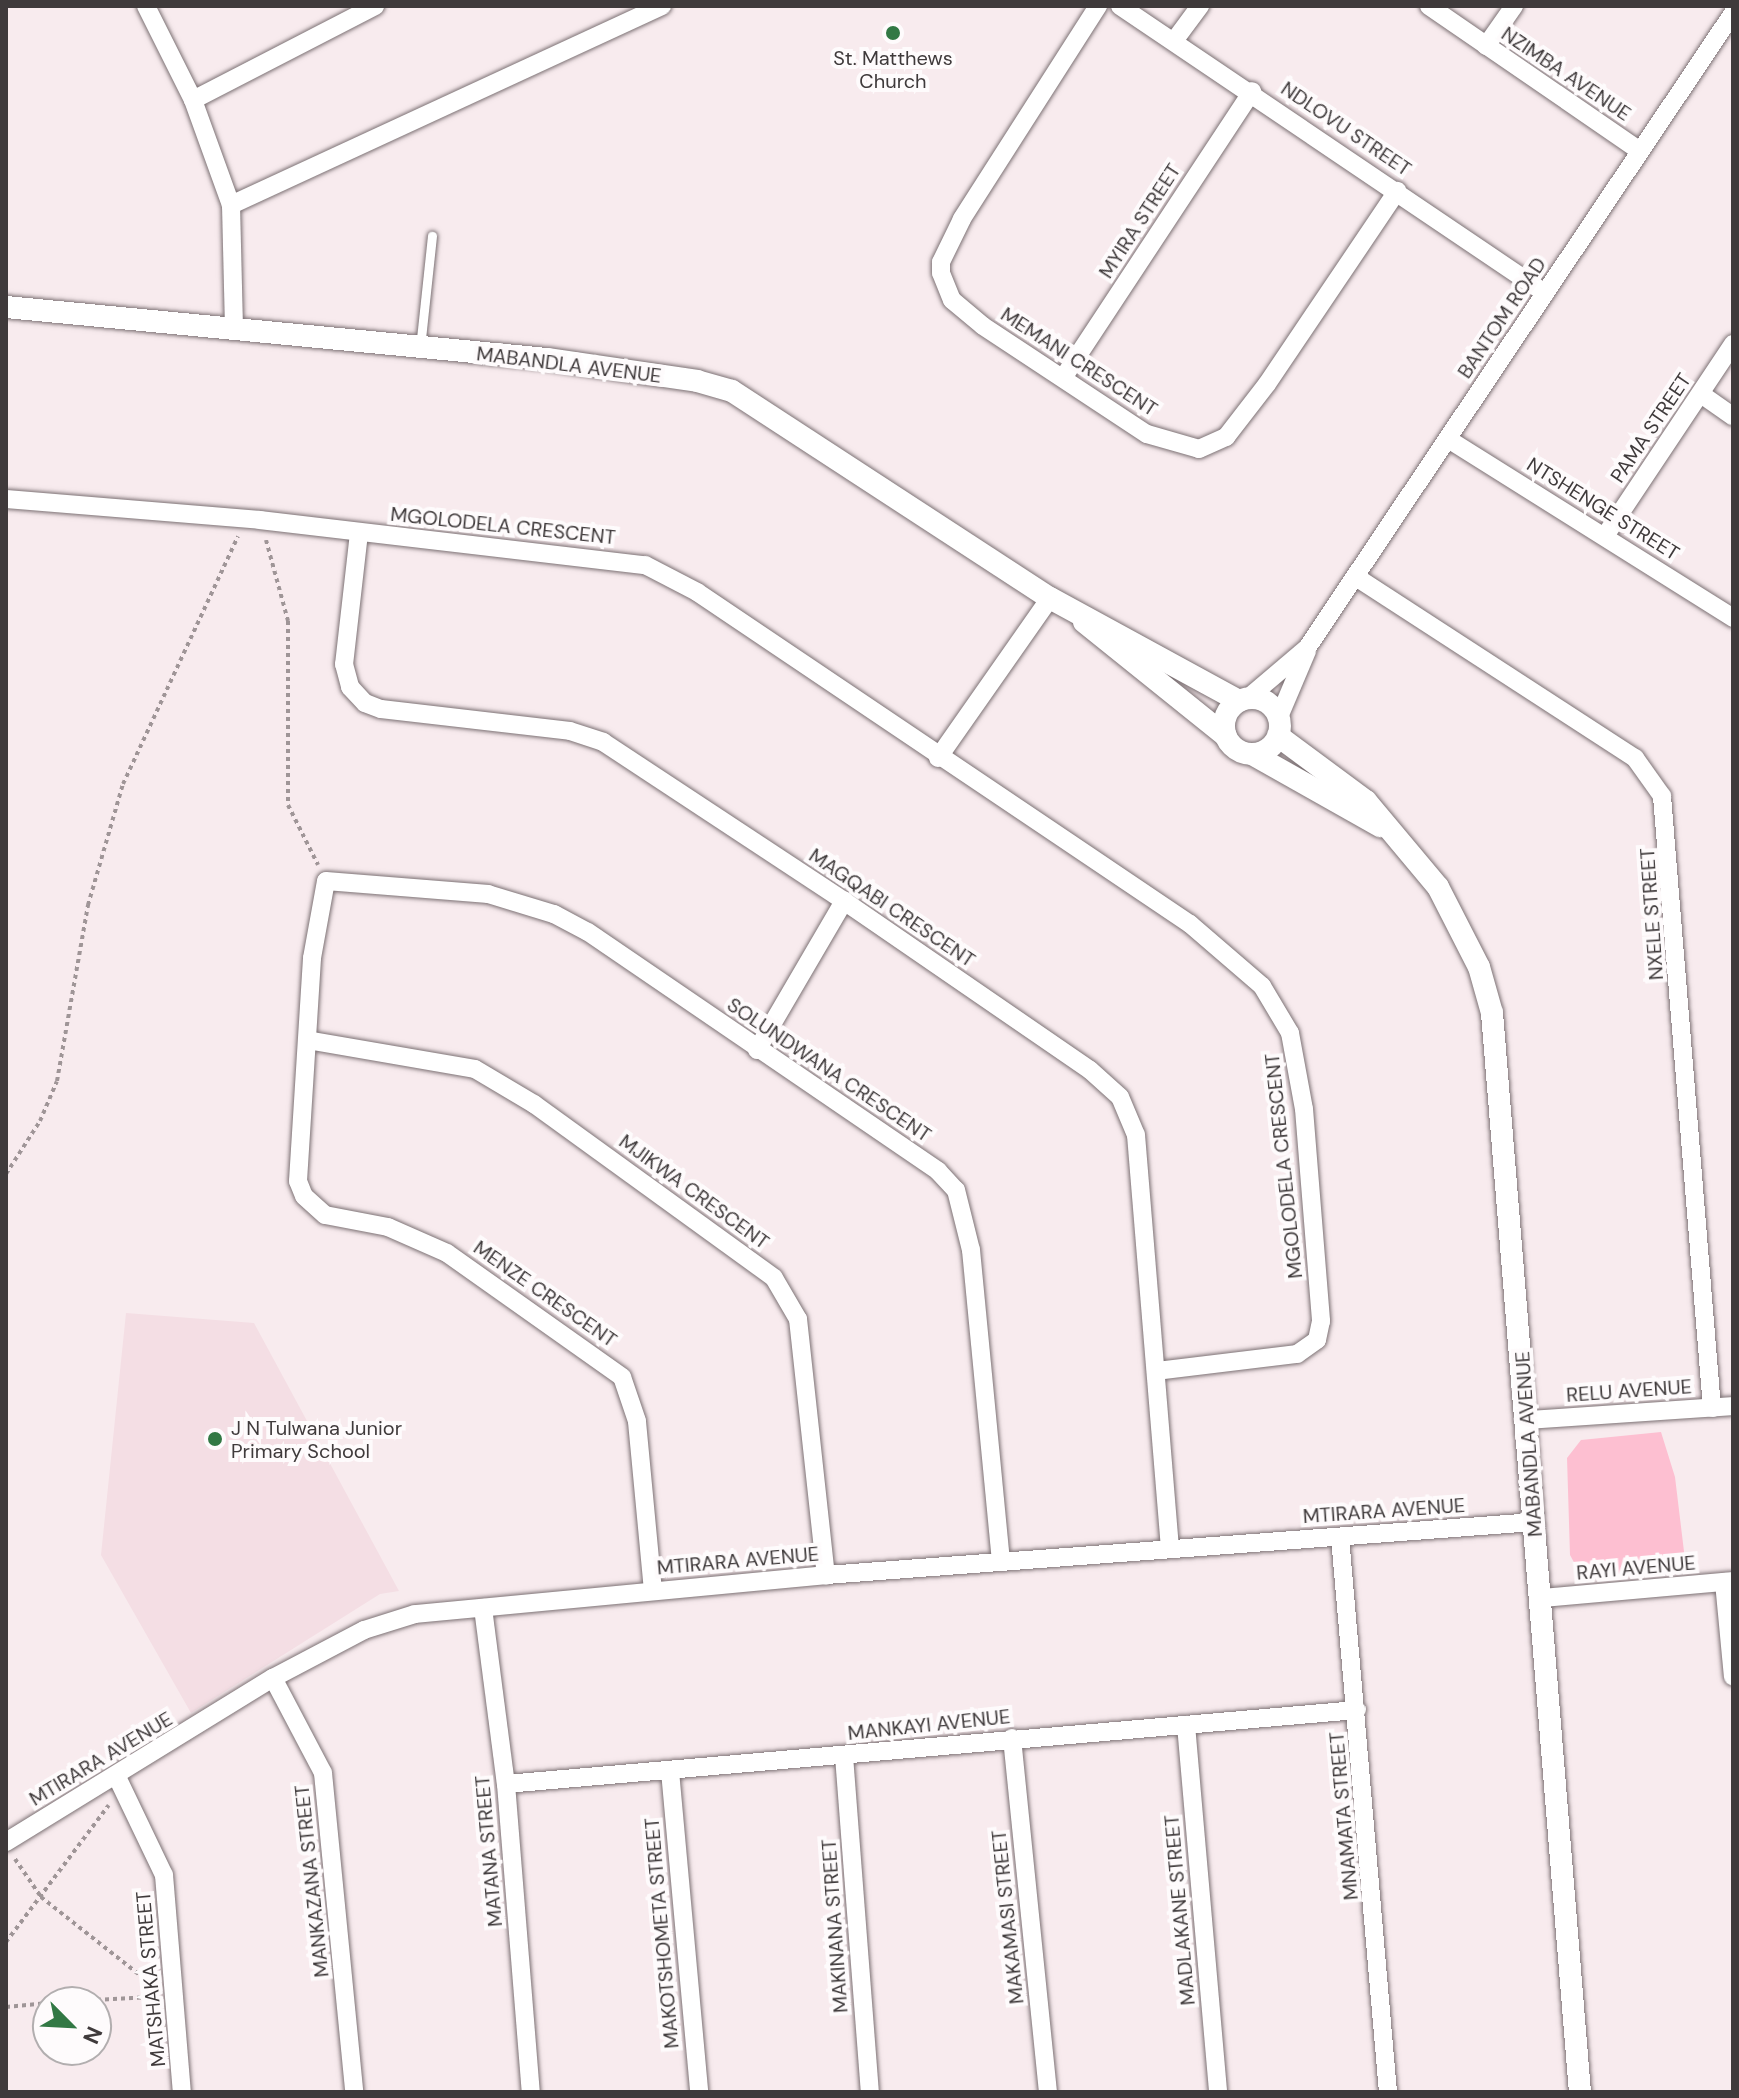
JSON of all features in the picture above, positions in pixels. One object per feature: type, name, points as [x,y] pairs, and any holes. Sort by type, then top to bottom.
[{"type":"street","points":[[146,6],[193,100],[231,205],[234,330]]},
{"type":"street","points":[[193,100],[375,6]]},
{"type":"street","points":[[231,205],[662,6]]},
{"type":"street","name":"MEMANI CRESCENT","points":[[1098,6],[962,219],[941,262],[952,300],[983,326],[1167,442],[1199,449],[1226,437],[1267,384],[1397,191]]},
{"type":"street","name":"NDLOVU STREET","points":[[1120,6],[1252,91],[1545,293]]},
{"type":"street","points":[[1174,41],[1200,6]]},
{"type":"street","name":"NZIMBA AVENUE","points":[[1429,6],[1640,151]]},
{"type":"street","points":[[1486,46],[1514,6]]},
{"type":"street","name":"BANTOM ROAD","points":[[1279,726],[1307,648],[1733,13]]},
{"type":"street","name":"MYIRA STREET","points":[[1065,375],[1252,91]]},
{"type":"street","name":"MABANDLA AVENUE","points":[[6,307],[641,371],[732,391],[1060,603],[1244,699]]},
{"type":"street","name":"PAMA STREET","points":[[1605,536],[1733,344]]},
{"type":"street","points":[[1701,394],[1733,416]]},
{"type":"street","name":"NTSHENGE STREET","points":[[1448,439],[1733,618]]},
{"type":"street","name":"MGOLODELA CRESCENT","points":[[6,499],[253,520],[645,565],[697,592],[1236,960],[1262,986],[1290,1033],[1305,1125],[1321,1321],[1317,1340],[1297,1354],[1156,1371]]},
{"type":"street","name":"MAGQABI CRESCENT","points":[[359,533],[344,664],[356,696],[381,709],[538,726],[603,742],[844,901],[1090,1070],[1120,1097],[1136,1135],[1170,1548]]},
{"type":"street","name":"NXELE STREET","points":[[1356,577],[1635,758],[1662,796],[1712,1408]]},
{"type":"street","points":[[938,758],[1060,603]]},
{"type":"street","name":"MABANDLA AVENUE","points":[[1060,603],[1116,653],[1226,736]]},
{"type":"street","name":"BANTOM ROAD","points":[[1244,699],[1307,648]]},
{"type":"street","points":[[1244,699],[1267,702],[1279,726],[1266,751],[1254,755],[1238,751],[1226,736],[1226,716],[1244,699]]},
{"type":"street","name":"MABANDLA AVENUE","points":[[1279,726],[1366,801],[1385,829],[1438,887],[1463,931],[1492,1013],[1543,1598],[1580,2092]]},
{"type":"street","name":"MABANDLA AVENUE","points":[[1254,755],[1385,829]]},
{"type":"street","points":[[307,1040],[312,958],[326,881]]},
{"type":"street","name":"SOLUNDWANA CRESCENT","points":[[326,881],[488,894],[525,903],[588,932],[757,1050],[909,1147],[956,1190],[971,1250],[1001,1561]]},
{"type":"street","points":[[757,1050],[844,901]]},
{"type":"street","name":"MENZE CRESCENT","points":[[307,1040],[298,1181],[311,1206],[325,1215],[388,1227],[447,1253],[622,1377],[637,1421],[653,1591]]},
{"type":"street","name":"MJIKWA CRESCENT","points":[[307,1040],[475,1069],[534,1104],[774,1278],[798,1319],[826,1575]]},
{"type":"street","name":"RELU AVENUE","points":[[1528,1420],[1733,1406]]},
{"type":"street","name":"MTIRARA AVENUE","points":[[6,1844],[119,1782],[273,1678],[390,1619],[826,1575],[1534,1522]]},
{"type":"street","name":"MNAMATA STREET","points":[[1340,1537],[1388,2092]]},
{"type":"street","points":[[1729,1582],[1733,1677]]},
{"type":"street","name":"RAYI AVENUE","points":[[1543,1598],[1729,1582]]},
{"type":"street","name":"MATANA STREET","points":[[483,1608],[506,1784],[531,2092]]},
{"type":"street","name":"MANKAZANA STREET","points":[[273,1678],[323,1773],[354,2092]]},
{"type":"street","name":"MANKAYI AVENUE","points":[[506,1784],[1357,1710]]},
{"type":"street","name":"MADLAKANE STREET","points":[[1186,1725],[1218,2092]]},
{"type":"street","name":"MAKAMASI STREET","points":[[1012,1738],[1048,2092]]},
{"type":"street","name":"MAKINANA STREET","points":[[844,1756],[870,2092]]},
{"type":"street","name":"MAKOTSHOMETA STREET","points":[[670,1771],[699,2092]]},
{"type":"street","name":"MATSHAKA STREET","points":[[119,1782],[164,1875],[182,2092]]},
{"type":"lane","points":[[420,349],[432,236]]},
{"type":"path","points":[[253,520],[288,621],[288,805],[326,881]]},
{"type":"path","points":[[6,1174],[40,1121],[57,1081],[88,905],[123,784],[253,520]]},
{"type":"path","points":[[6,1942],[41,1897],[119,1782]]},
{"type":"path","points":[[6,1844],[41,1897],[157,1988]]},
{"type":"path","points":[[112,1999],[151,1997]]},
{"type":"path","points":[[6,2007],[32,2005]]},
{"type":"shaded area","name":"J N Tulwana Junior Primary School","points":[[126,1313],[254,1323],[399,1591],[380,1594],[191,1713],[101,1555]]},
{"type":"shaded area","points":[[1661,1432],[1675,1477],[1686,1568],[1655,1577],[1653,1571],[1583,1579],[1570,1555],[1567,1458],[1581,1440]]},
{"type":"place","name":"St. Matthews Church","points":[[893,33]]},
{"type":"place","name":"J N Tulwana Junior Primary School","points":[[215,1439]]}]
